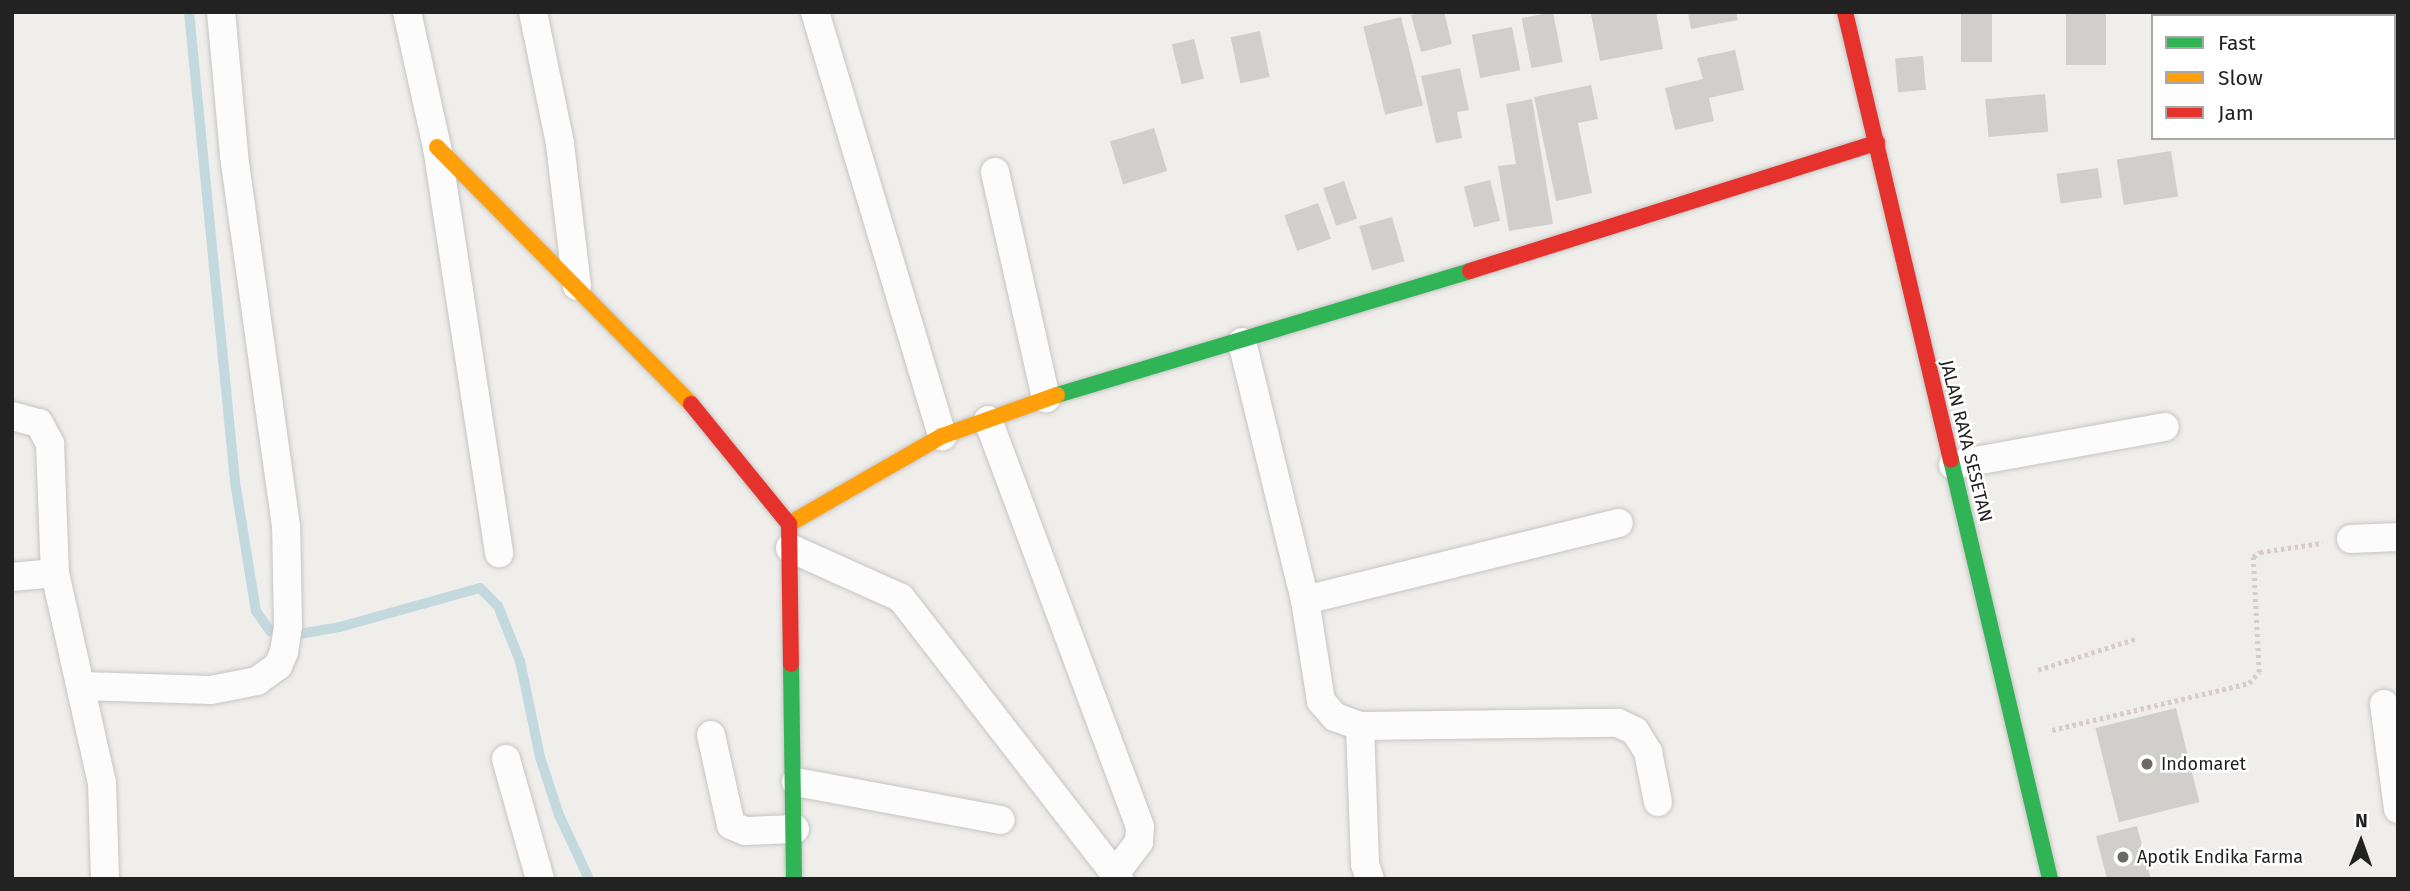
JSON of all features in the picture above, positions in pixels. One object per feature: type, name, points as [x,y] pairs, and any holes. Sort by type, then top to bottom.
[{"type":"street","points":[[83,686],[211,690],[257,681],[278,666],[288,626],[286,526],[234,154],[221,12]]},
{"type":"street","points":[[407,12],[437,147],[499,553]]},
{"type":"street","points":[[533,12],[560,144],[577,286]]},
{"type":"street","points":[[815,12],[942,436]]},
{"type":"street","name":"JALAN RAYA SESETAN","points":[[1845,12],[2050,879]]},
{"type":"street","points":[[789,536],[942,436],[1046,398],[1242,342],[1877,142]]},
{"type":"street","points":[[437,147],[577,286],[705,419],[789,536],[901,598],[1117,876],[1139,842],[1140,827],[988,420]]},
{"type":"street","points":[[995,172],[1046,398]]},
{"type":"street","points":[[1242,342],[1305,600],[1321,701],[1335,717],[1360,726],[1618,723],[1635,731],[1647,752],[1658,802]]},
{"type":"street","points":[[12,416],[39,423],[50,444],[55,573],[83,686],[102,783],[104,879]]},
{"type":"street","points":[[1953,465],[2165,427]]},
{"type":"street","points":[[1305,600],[1619,523]]},
{"type":"street","points":[[789,536],[796,782],[794,879]]},
{"type":"street","points":[[2351,539],[2398,537]]},
{"type":"street","points":[[12,577],[55,573]]},
{"type":"street","points":[[2384,704],[2394,755],[2398,809]]},
{"type":"street","points":[[1360,726],[1365,864],[1370,879]]},
{"type":"street","points":[[711,734],[731,825],[745,831],[795,829]]},
{"type":"street","points":[[506,759],[540,879]]},
{"type":"street","points":[[796,782],[1001,820]]},
{"type":"path","points":[[2017,738],[2249,683],[2259,672],[2253,558],[2260,552],[2351,539]]},
{"type":"path","points":[[2004,681],[2135,639]]},
{"type":"building","points":[[1444,12],[1452,44],[1421,52],[1411,15]]},
{"type":"building","points":[[1553,12],[1563,62],[1531,68],[1522,18]]},
{"type":"building","points":[[1656,12],[1663,49],[1600,61],[1591,14]]},
{"type":"building","points":[[1736,12],[1738,20],[1691,29],[1688,13]]},
{"type":"building","points":[[1961,12],[1992,12],[1992,62],[1961,62]]},
{"type":"building","points":[[2066,12],[2106,12],[2106,65],[2066,65]]},
{"type":"building","points":[[2194,12],[2194,14],[2160,14]]},
{"type":"building","points":[[2202,12],[2233,12],[2233,14]]},
{"type":"building","points":[[1401,17],[1423,105],[1385,115],[1363,26]]},
{"type":"building","points":[[1512,27],[1520,70],[1480,78],[1472,35]]},
{"type":"building","points":[[1260,31],[1270,77],[1240,83],[1231,37]]},
{"type":"building","points":[[1194,39],[1204,79],[1182,84],[1172,45]]},
{"type":"building","points":[[1735,50],[1744,90],[1709,98],[1714,121],[1675,130],[1665,88],[1703,79],[1697,58]]},
{"type":"building","points":[[1923,56],[1926,90],[1898,92],[1895,58]]},
{"type":"building","points":[[1460,68],[1469,110],[1457,112],[1462,138],[1436,143],[1421,76]]},
{"type":"building","points":[[1591,85],[1598,119],[1578,123],[1592,193],[1556,201],[1534,97]]},
{"type":"building","points":[[2045,94],[2048,132],[1989,137],[1985,99]]},
{"type":"building","points":[[1532,99],[1553,224],[1509,231],[1498,166],[1516,164],[1506,104]]},
{"type":"building","points":[[1154,128],[1167,171],[1123,184],[1110,141]]},
{"type":"building","points":[[2171,151],[2178,196],[2124,205],[2117,160]]},
{"type":"building","points":[[2098,168],[2102,198],[2061,204],[2056,174]]},
{"type":"building","points":[[1490,180],[1500,221],[1474,227],[1464,187]]},
{"type":"building","points":[[1344,181],[1357,219],[1336,226],[1323,188]]},
{"type":"building","points":[[1318,203],[1331,239],[1297,251],[1284,215]]},
{"type":"building","points":[[1392,217],[1405,261],[1372,271],[1359,226]]},
{"type":"building","name":"Indomaret","points":[[2176,708],[2199,802],[2119,822],[2095,728]]},
{"type":"building","name":"Apotik Endika Farma","points":[[2137,826],[2151,879],[2107,879],[2096,836]]},
{"type":"waterway","points":[[189,12],[236,488],[256,611],[270,631],[294,635],[340,627],[480,588],[498,606],[520,661],[540,757],[559,815],[589,879]]},
{"type":"traffic: fast","points":[[1057,395],[1470,271]]},
{"type":"traffic: fast","points":[[1951,460],[2050,879]]},
{"type":"traffic: fast","points":[[791,664],[794,879]]},
{"type":"traffic: slow","points":[[437,147],[691,404]]},
{"type":"traffic: slow","points":[[789,524],[942,436],[1057,395]]},
{"type":"traffic: jam","points":[[1845,12],[1951,460]]},
{"type":"traffic: jam","points":[[1470,271],[1877,143]]},
{"type":"traffic: jam","points":[[691,404],[789,524],[791,664]]},
{"type":"place","name":"Indomaret","points":[[2147,764]]},
{"type":"place","name":"Apotik Endika Farma","points":[[2123,857]]}]
